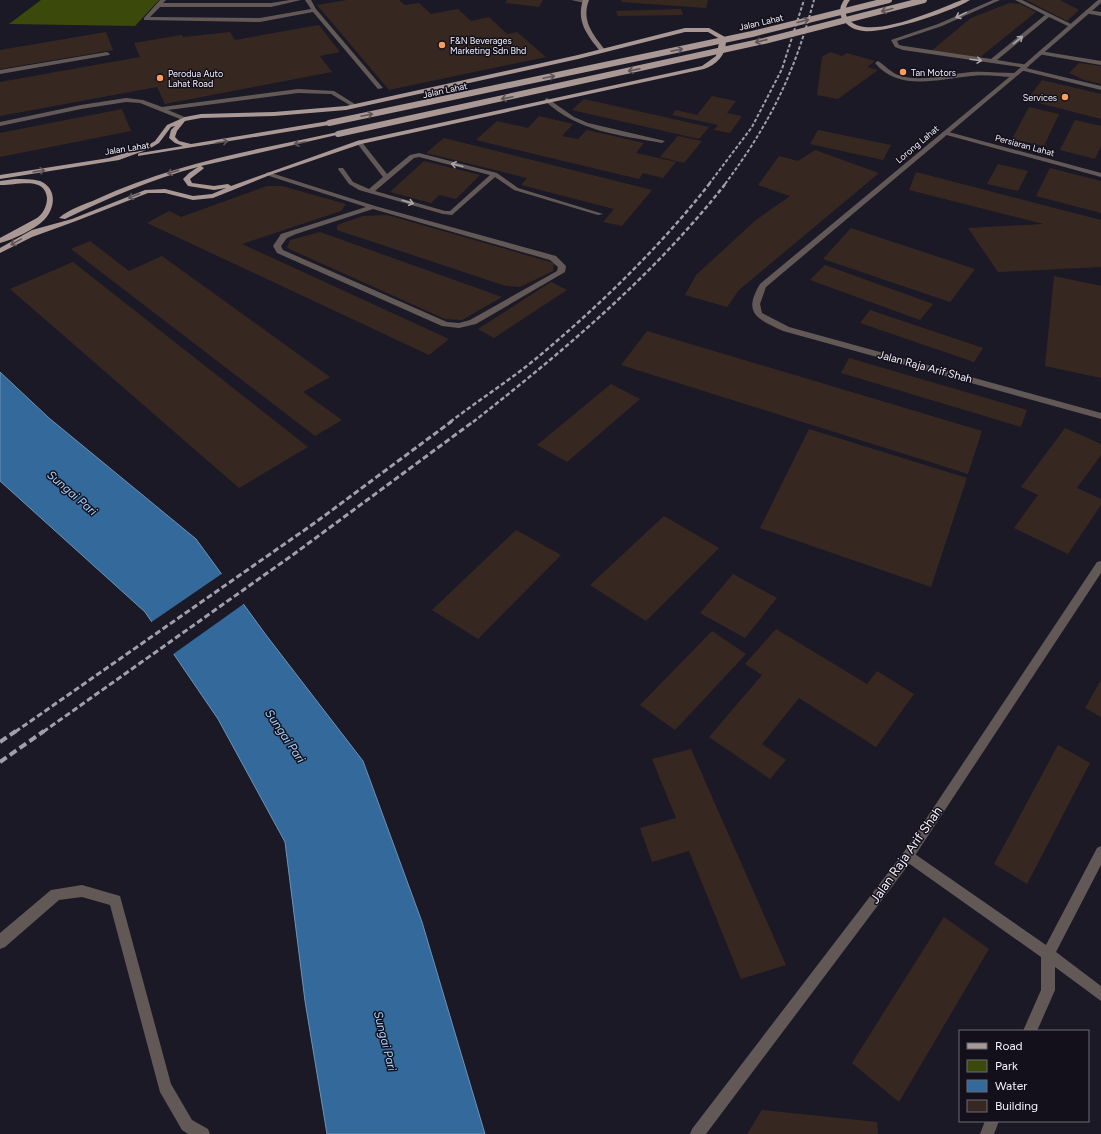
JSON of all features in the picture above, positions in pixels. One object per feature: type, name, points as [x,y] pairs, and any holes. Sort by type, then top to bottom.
[{"type":"main road","points":[[847,0],[842,10],[846,22],[856,27],[873,30],[896,26],[967,0]]},
{"type":"main road","name":"Jalan Lahat","points":[[0,177],[329,124],[744,36],[889,0]]},
{"type":"main road","name":"Jalan Lahat","points":[[213,161],[764,41],[924,0]]},
{"type":"main road","points":[[585,1],[582,15],[584,26],[602,50]]},
{"type":"main road","points":[[30,235],[147,192],[165,192],[193,198],[205,197],[359,142],[704,67],[717,60],[721,54],[723,38],[709,30],[685,30],[355,106],[274,114],[201,116],[185,119],[169,126],[153,145],[110,160]]},
{"type":"main road","points":[[185,119],[174,130],[172,138],[177,142],[197,146]]},
{"type":"main road","points":[[213,161],[191,174],[186,179],[188,183],[195,187],[214,188],[252,181]]},
{"type":"main road","points":[[0,251],[87,206],[156,178],[213,161]]},
{"type":"main road","points":[[0,183],[31,182],[43,185],[50,192],[51,202],[43,217],[0,241]]},
{"type":"street","points":[[163,0],[146,19],[260,20],[314,10]]},
{"type":"street","points":[[158,5],[271,5],[298,0]]},
{"type":"street","points":[[308,0],[314,10],[380,88]]},
{"type":"street","points":[[574,0],[585,1]]},
{"type":"street","points":[[997,0],[940,25],[894,40],[898,46],[903,48],[992,61],[1101,88]]},
{"type":"street","points":[[1018,0],[1072,26]]},
{"type":"street","name":"Lorong Lahat","points":[[754,308],[755,300],[763,286],[1024,68],[1101,0]]},
{"type":"street","points":[[1087,12],[1101,14]]},
{"type":"street","points":[[992,61],[1049,15]]},
{"type":"street","points":[[0,72],[107,54]]},
{"type":"street","points":[[1040,54],[1101,63]]},
{"type":"street","points":[[878,62],[881,67],[892,75],[925,80],[970,74],[1014,75]]},
{"type":"street","points":[[162,109],[298,91],[332,92],[355,106]]},
{"type":"street","points":[[0,124],[81,107],[126,100],[141,101],[185,119]]},
{"type":"street","points":[[548,100],[560,113],[577,122],[662,141]]},
{"type":"street","name":"Persiaran Lahat","points":[[945,133],[1101,175]]},
{"type":"street","points":[[359,142],[387,178]]},
{"type":"street","points":[[371,191],[412,156],[419,155],[495,174],[516,190],[600,214]]},
{"type":"street","points":[[341,169],[356,186],[449,213],[495,174]]},
{"type":"street","points":[[268,174],[374,207],[553,258],[562,266],[561,272],[472,322],[464,326],[455,326],[438,321],[280,251],[277,246],[284,236],[293,232],[374,207]]},
{"type":"street","name":"Jalan Raja Arif Shah","points":[[754,308],[761,317],[786,329],[1101,416]]},
{"type":"street","name":"Jalan Raja Arif Shah","points":[[697,1134],[908,856],[1101,565]]},
{"type":"street","points":[[1030,1030],[1048,990],[1048,954],[1101,852]]},
{"type":"street","points":[[908,856],[1048,954],[1101,994]]},
{"type":"street","points":[[0,942],[56,894],[82,891],[115,900],[165,1087],[186,1125],[203,1134]]},
{"type":"street","points":[[987,1134],[992,1122]]},
{"type":"green space","points":[[41,0],[159,0],[135,26],[9,24]]},
{"type":"water","name":"Sungai Pari","points":[[0,372],[49,418],[196,539],[266,635],[363,761],[422,922],[485,1134],[327,1134],[305,1001],[285,842],[218,719],[145,612],[0,481]]},
{"type":"pier","points":[[223,573],[245,603],[172,655],[150,623]]},
{"type":"building","name":"F&N Beverages Marketing Sdn Bhd","points":[[347,0],[399,0],[405,5],[419,3],[431,14],[458,9],[471,21],[489,17],[507,34],[517,32],[546,57],[389,90],[317,5]]},
{"type":"building","points":[[507,0],[543,0],[539,7],[505,3]]},
{"type":"building","points":[[622,0],[708,0],[706,8],[621,2]]},
{"type":"building","points":[[1026,0],[1060,0],[1079,10],[1067,21]]},
{"type":"building","points":[[1009,3],[1020,4],[1036,12],[979,58],[931,51],[971,18]]},
{"type":"building","points":[[681,9],[683,15],[618,16],[616,11]]},
{"type":"building","points":[[319,25],[340,52],[320,56],[332,72],[165,104],[157,87],[0,116],[0,82],[140,57],[134,43],[182,35],[183,37],[230,32],[235,40]]},
{"type":"building","points":[[106,32],[113,50],[0,69],[0,50]]},
{"type":"building","points":[[830,52],[842,56],[847,53],[875,61],[867,67],[878,70],[838,99],[817,95],[822,57]]},
{"type":"building","name":"Services","points":[[1079,63],[1101,66],[1101,84],[1084,80],[1069,73]]},
{"type":"building","name":"Services","points":[[1042,80],[1101,94],[1101,119],[1027,100]]},
{"type":"building","points":[[712,96],[736,101],[727,113],[742,116],[730,133],[714,130],[718,125],[672,115],[676,110],[697,115]]},
{"type":"building","points":[[584,99],[709,127],[699,139],[572,110]]},
{"type":"building","points":[[1029,107],[1059,114],[1044,146],[1012,139]]},
{"type":"building","points":[[122,109],[131,131],[0,157],[0,133]]},
{"type":"building","points":[[539,116],[573,124],[562,136],[578,139],[587,130],[644,143],[636,153],[676,162],[663,178],[643,173],[639,179],[476,140],[497,121],[528,128]]},
{"type":"building","points":[[1075,120],[1101,126],[1101,146],[1095,159],[1060,150]]},
{"type":"building","points":[[818,130],[891,145],[883,160],[810,144]]},
{"type":"building","points":[[678,136],[702,141],[684,163],[660,157]]},
{"type":"building","points":[[444,138],[652,190],[622,226],[603,222],[614,209],[521,185],[527,178],[426,153]]},
{"type":"building","points":[[815,150],[879,173],[739,290],[727,307],[685,295],[696,275],[756,220],[790,196],[758,185],[779,156],[798,161]]},
{"type":"building","points":[[424,161],[480,175],[456,199],[439,195],[431,203],[390,192]]},
{"type":"building","points":[[998,164],[1028,171],[1018,191],[987,184]]},
{"type":"building","points":[[1050,168],[1101,181],[1101,213],[1036,196]]},
{"type":"building","points":[[916,172],[1101,220],[1101,267],[998,272],[968,228],[1044,224],[909,190]]},
{"type":"building","points":[[267,186],[282,186],[346,204],[341,211],[242,244],[449,339],[429,355],[147,223],[169,211],[181,217]]},
{"type":"building","points":[[387,215],[554,263],[553,271],[520,287],[506,286],[337,230],[337,225],[363,216]]},
{"type":"building","points":[[851,228],[975,269],[950,302],[823,259]]},
{"type":"building","points":[[320,232],[502,297],[462,320],[445,319],[287,248],[290,240]]},
{"type":"building","points":[[90,241],[129,271],[162,256],[330,377],[303,392],[342,420],[315,436],[71,249]]},
{"type":"building","points":[[73,262],[308,447],[239,488],[10,289]]},
{"type":"building","points":[[825,265],[933,304],[920,320],[810,280]]},
{"type":"building","points":[[1054,276],[1101,286],[1101,378],[1045,366]]},
{"type":"building","points":[[551,282],[567,290],[494,338],[478,329]]},
{"type":"building","points":[[870,310],[983,348],[974,362],[860,323]]},
{"type":"building","points":[[647,331],[982,431],[968,474],[621,365]]},
{"type":"building","points":[[849,358],[1027,410],[1021,427],[841,373]]},
{"type":"building","points":[[611,384],[640,399],[567,462],[537,445]]},
{"type":"building","points":[[1065,428],[1101,444],[1101,455],[1077,488],[1101,499],[1101,505],[1068,554],[1014,528],[1038,495],[1021,487]]},
{"type":"building","points":[[809,429],[967,478],[931,587],[760,528]]},
{"type":"building","points":[[664,516],[719,548],[646,621],[590,585]]},
{"type":"building","points":[[516,530],[561,555],[478,639],[432,610]]},
{"type":"building","points":[[733,574],[777,598],[745,638],[700,613]]},
{"type":"building","points":[[776,629],[867,684],[877,671],[914,694],[876,747],[799,698],[762,744],[786,760],[770,779],[709,737],[762,675],[745,664]]},
{"type":"building","points":[[712,631],[746,654],[675,730],[640,705]]},
{"type":"building","points":[[1101,680],[1101,717],[1085,708]]},
{"type":"building","points":[[1058,745],[1090,763],[1027,884],[994,864]]},
{"type":"building","points":[[691,749],[786,965],[741,979],[689,851],[652,862],[640,828],[676,818],[652,759]]},
{"type":"building","points":[[944,917],[989,949],[899,1102],[852,1063]]},
{"type":"building","points":[[762,1110],[877,1122],[878,1134],[747,1134]]},
{"type":"railway","points":[[709,184],[752,127],[782,69],[804,0]]},
{"type":"railway","points":[[725,184],[756,140],[779,96],[798,51],[814,0]]},
{"type":"railway","points":[[450,422],[538,357],[584,317],[671,230],[710,183]]},
{"type":"railway","points":[[473,422],[574,339],[639,280],[698,217],[726,183]]},
{"type":"railway","points":[[15,732],[316,522],[452,421]]},
{"type":"railway","points":[[43,732],[294,554],[474,421]]},
{"type":"railway","points":[[0,742],[16,731]]},
{"type":"railway","points":[[0,762],[44,731]]},
{"type":"place","name":"F&N Beverages Marketing Sdn Bhd","points":[[442,45]]},
{"type":"place","name":"Tan Motors","points":[[903,72]]},
{"type":"place","name":"Perodua Auto Lahat Road","points":[[160,78]]},
{"type":"place","name":"Services","points":[[1065,97]]}]
